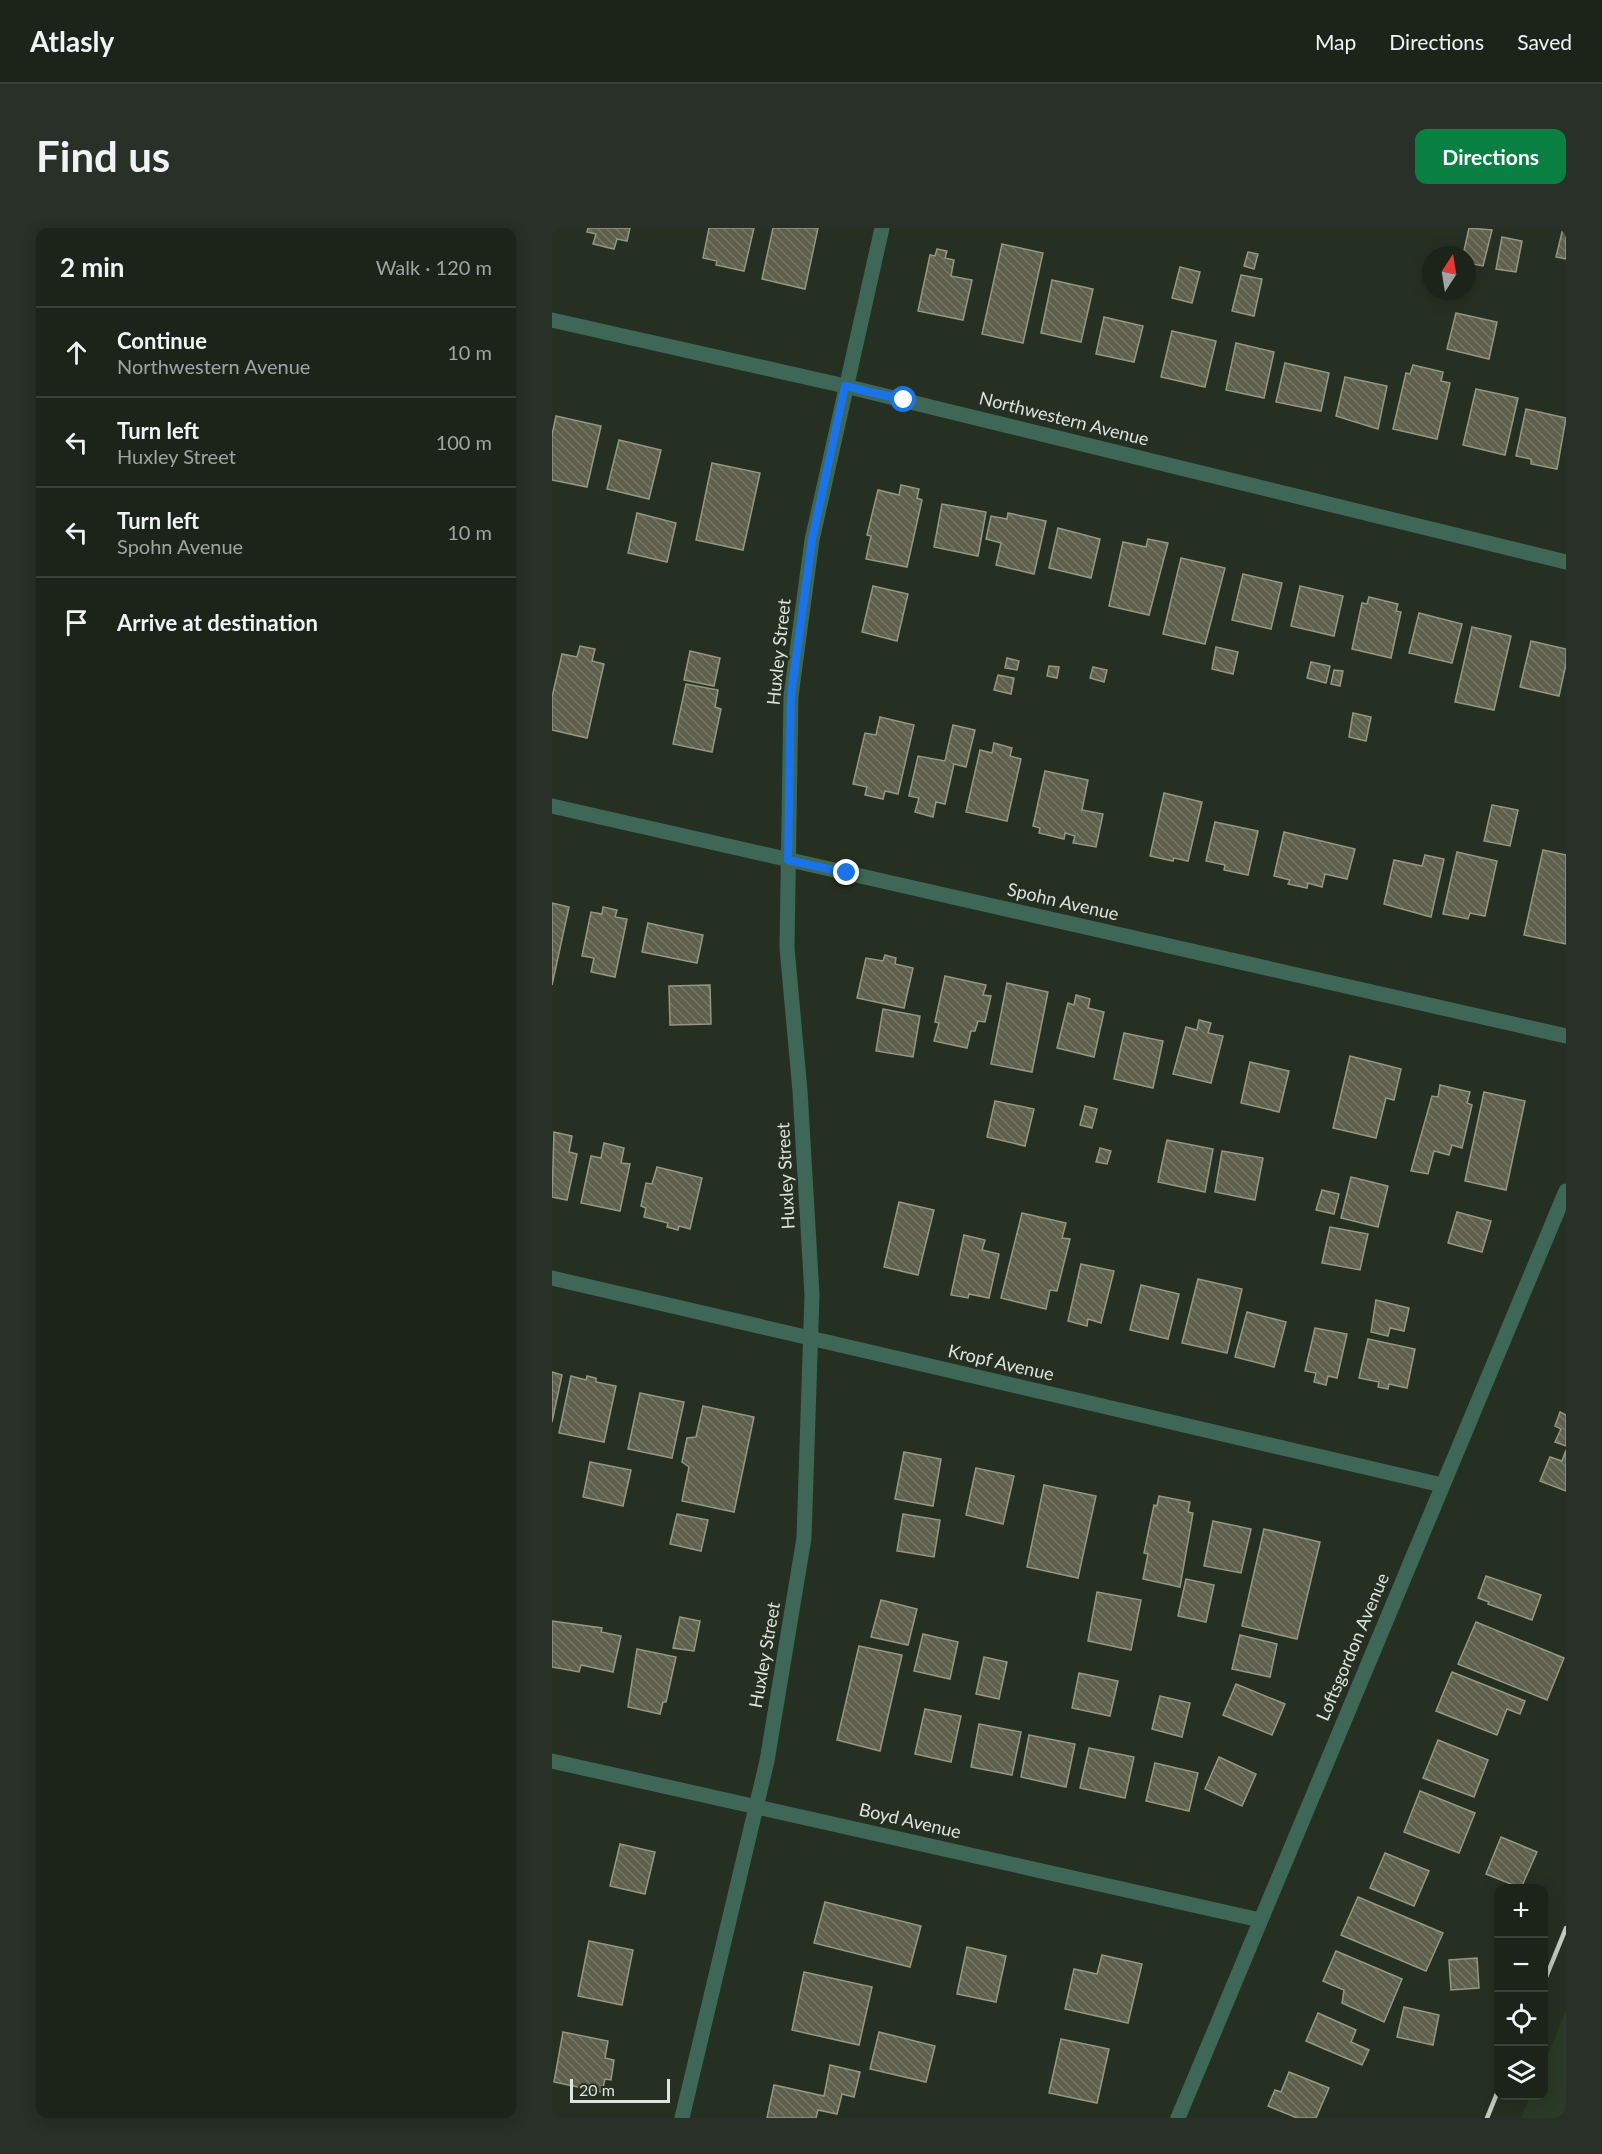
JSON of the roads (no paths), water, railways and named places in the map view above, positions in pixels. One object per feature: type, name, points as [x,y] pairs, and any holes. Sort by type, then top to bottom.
[{"type":"street","name":"Huxley Street","points":[[682,2118],[767,1761],[804,1539],[812,1295],[801,1102],[787,948],[791,696],[812,540],[882,228]]},
{"type":"street","name":"Northwestern Avenue","points":[[552,320],[845,386],[1566,562]]},
{"type":"street","name":"Spohn Avenue","points":[[552,806],[1566,1036]]},
{"type":"street","name":"Loftsgordon Avenue","points":[[1178,2118],[1566,1191]]},
{"type":"street","name":"Kropf Avenue","points":[[552,1278],[1442,1485]]},
{"type":"street","name":"Boyd Avenue","points":[[552,1761],[1260,1920]]},
{"type":"railway","points":[[1548,1972],[1566,1928]]},
{"type":"railway","points":[[1487,2118],[1494,2100]]}]
